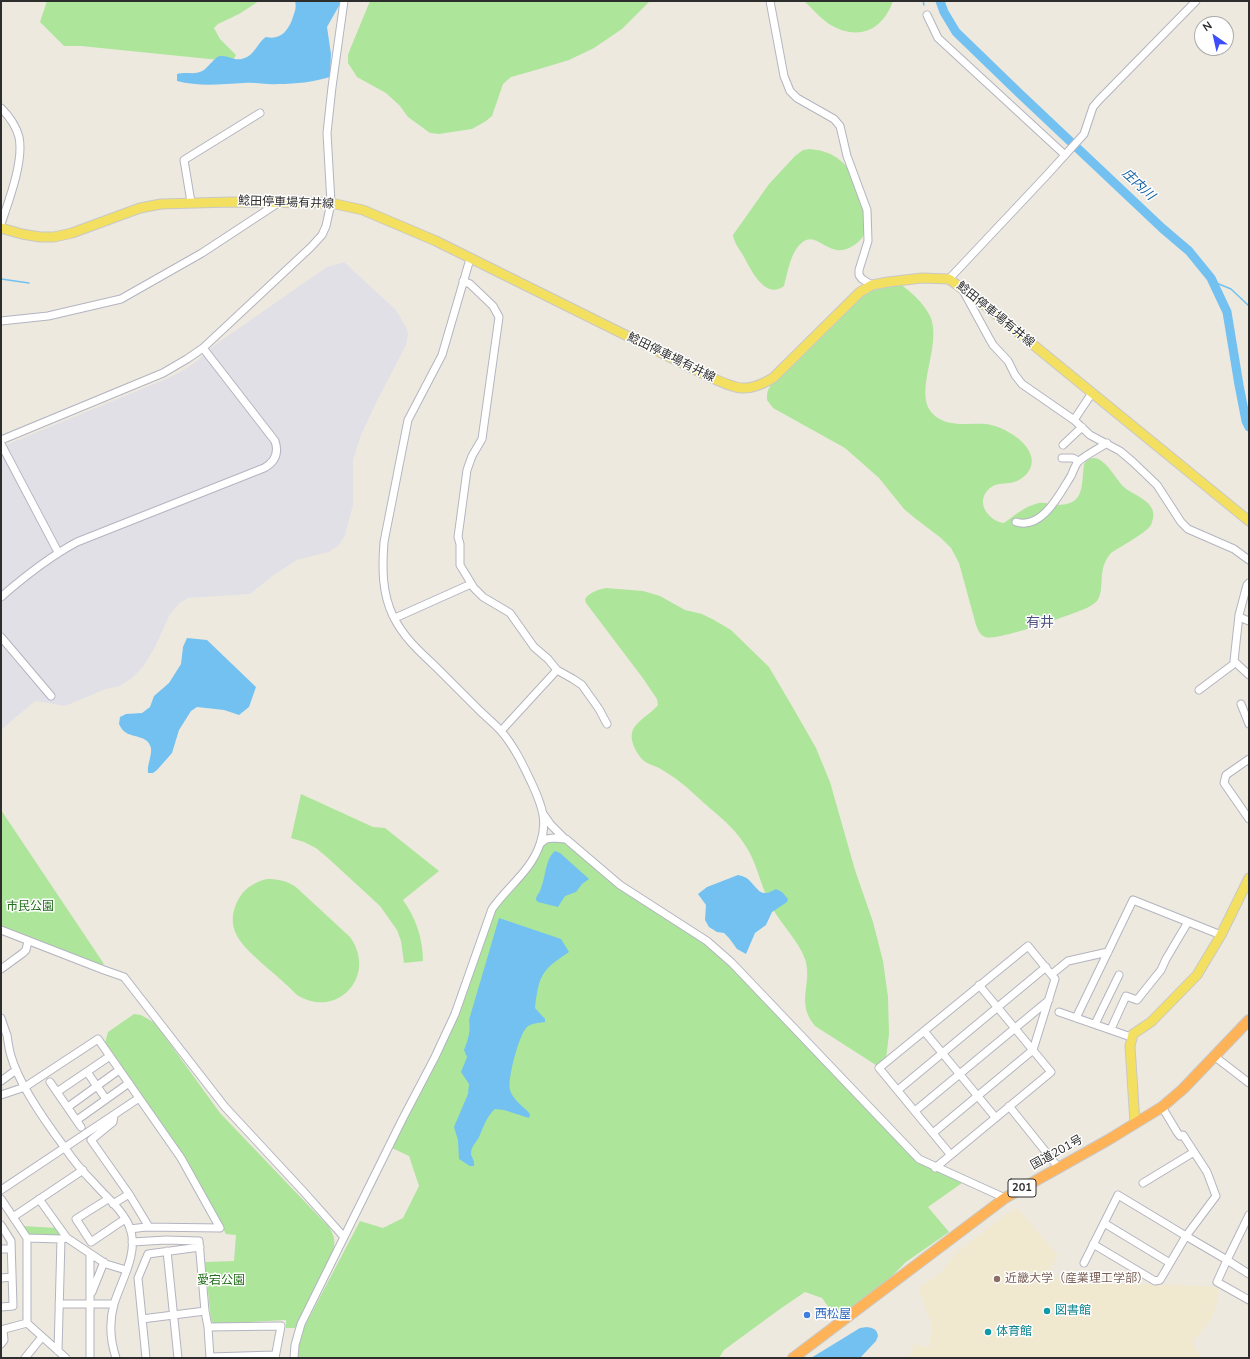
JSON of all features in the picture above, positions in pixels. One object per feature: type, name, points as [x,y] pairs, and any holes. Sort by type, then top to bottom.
[{"type":"highway","name":"国道201号","points":[[792,1358],[1005,1198],[1108,1140],[1162,1107],[1183,1089],[1249,1020]]},
{"type":"main road","name":"鯰田停車場有井線","points":[[1,228],[22,234],[40,237],[54,237],[140,208],[161,204],[191,202],[331,203],[363,210],[436,241],[710,377],[734,388],[747,389],[760,386],[773,378],[860,292],[872,285],[922,278],[949,279],[961,286],[1249,521]]},
{"type":"main road","points":[[1135,1123],[1130,1046],[1131,1037],[1151,1022],[1197,975],[1221,935],[1249,878]]},
{"type":"street","points":[[1,440],[163,373],[187,360],[203,348],[322,235],[326,226],[331,203],[327,133],[344,1]]},
{"type":"street","points":[[770,1],[784,76],[790,91],[797,98],[834,118],[840,126],[847,156],[867,210],[868,241],[859,270],[859,275],[862,279],[872,285]]},
{"type":"street","points":[[949,279],[1084,134],[1088,126],[1093,107],[1099,100],[1196,1]]},
{"type":"street","points":[[927,15],[938,38],[1065,155]]},
{"type":"street","points":[[1,108],[13,123],[18,135],[20,149],[19,162],[1,224]]},
{"type":"street","points":[[191,202],[184,160],[260,113]]},
{"type":"street","points":[[1,321],[48,316],[121,299],[196,257],[278,202]]},
{"type":"street","points":[[294,1358],[295,1345],[301,1324],[402,1120],[435,1057],[454,1014],[492,909],[500,897],[530,865],[541,842],[544,830],[544,815],[539,798],[527,771],[516,752],[501,731],[406,638],[394,618],[387,601],[384,586],[382,562],[384,542],[408,420],[442,355],[470,258]]},
{"type":"street","points":[[463,281],[470,284],[493,306],[499,317],[482,439],[472,456],[467,470],[458,537],[460,544],[460,565],[471,584],[483,597],[510,613],[534,647],[558,670],[574,679],[582,686],[599,709],[607,724]]},
{"type":"street","points":[[961,286],[991,342],[1008,361],[1015,375],[1022,384],[1074,420],[1090,435],[1120,451],[1157,485],[1181,522],[1188,529],[1234,549],[1249,560]]},
{"type":"street","points":[[1,597],[33,570],[58,552],[94,534],[264,468],[274,460],[277,451],[275,440],[203,348]]},
{"type":"street","points":[[1074,420],[1092,393]]},
{"type":"street","points":[[1064,445],[1082,427]]},
{"type":"street","points":[[1016,522],[1023,524],[1034,521],[1044,514],[1066,484],[1078,461],[1107,443]]},
{"type":"street","points":[[1,444],[58,552]]},
{"type":"street","points":[[1062,458],[1073,458],[1078,461]]},
{"type":"street","points":[[1249,583],[1247,585],[1239,616],[1234,656],[1234,661],[1249,675]]},
{"type":"street","points":[[394,618],[471,584]]},
{"type":"street","points":[[1239,616],[1249,620]]},
{"type":"street","points":[[1,637],[51,696]]},
{"type":"street","points":[[1199,690],[1235,662]]},
{"type":"street","points":[[501,731],[558,670]]},
{"type":"street","points":[[1241,704],[1249,724]]},
{"type":"street","points":[[1248,814],[1224,783],[1226,775],[1249,758]]},
{"type":"street","points":[[544,815],[551,825],[566,839],[620,885],[707,941],[732,963],[919,1160],[1005,1198]]},
{"type":"street","points":[[541,842],[546,839],[554,838],[566,839]]},
{"type":"street","points":[[1076,1018],[1133,900],[1221,935]]},
{"type":"street","points":[[1112,1029],[1126,996],[1137,1000],[1161,970],[1188,922]]},
{"type":"street","points":[[1,930],[124,977],[225,1107],[344,1237]]},
{"type":"street","points":[[1,969],[24,953],[28,941]]},
{"type":"street","points":[[932,1133],[1033,1050],[1055,978],[1028,946],[879,1068],[898,1090],[932,1133],[950,1154]]},
{"type":"street","points":[[1052,974],[1068,961],[1108,952]]},
{"type":"street","points":[[898,1090],[1046,967]]},
{"type":"street","points":[[1095,1024],[1118,975]]},
{"type":"street","points":[[935,1168],[950,1154],[1051,1072],[979,985]]},
{"type":"street","points":[[915,1111],[1049,1000]]},
{"type":"street","points":[[1059,1012],[1112,1029],[1131,1037]]},
{"type":"street","points":[[1,1018],[11,1056],[16,1070],[25,1087],[65,1148],[125,1219],[130,1229],[132,1242],[131,1254],[114,1304],[111,1330],[112,1346],[116,1358]]},
{"type":"street","points":[[924,1031],[995,1117]]},
{"type":"street","points":[[1,1095],[25,1087],[98,1039],[181,1158],[220,1228],[149,1227],[130,1229]]},
{"type":"street","points":[[1,1046],[8,1041]]},
{"type":"street","points":[[58,1092],[110,1056]]},
{"type":"street","points":[[1214,1056],[1249,1083]]},
{"type":"street","points":[[1,1081],[16,1070]]},
{"type":"street","points":[[68,1107],[120,1070]]},
{"type":"street","points":[[87,1072],[106,1100]]},
{"type":"street","points":[[50,1082],[81,1126]]},
{"type":"street","points":[[77,1120],[129,1083]]},
{"type":"street","points":[[1,1190],[139,1098]]},
{"type":"street","points":[[1009,1106],[1058,1167]]},
{"type":"street","points":[[1093,1244],[1155,1281],[1160,1280],[1186,1236],[1216,1196],[1207,1172],[1184,1136],[1180,1136],[1177,1132],[1162,1107]]},
{"type":"street","points":[[114,1115],[113,1122],[91,1140],[129,1194],[149,1227]]},
{"type":"street","points":[[1143,1183],[1194,1152]]},
{"type":"street","points":[[13,1216],[83,1170]]},
{"type":"street","points":[[125,1219],[91,1242],[76,1219],[129,1194]]},
{"type":"street","points":[[1084,1262],[1118,1195],[1249,1274]]},
{"type":"street","points":[[1,1199],[28,1238],[27,1323],[66,1358]]},
{"type":"street","points":[[39,1200],[64,1238],[104,1262],[126,1270]]},
{"type":"street","points":[[1249,1215],[1216,1282],[1249,1300]]},
{"type":"street","points":[[1104,1223],[1170,1263]]},
{"type":"street","points":[[1,1225],[11,1241],[13,1306],[1,1307]]},
{"type":"street","points":[[28,1238],[64,1238]]},
{"type":"street","points":[[58,1351],[59,1304],[64,1238]]},
{"type":"street","points":[[132,1242],[166,1240],[199,1241],[204,1312],[208,1327],[210,1357],[275,1357],[281,1326],[208,1327]]},
{"type":"street","points":[[146,1358],[138,1278],[148,1254],[200,1247]]},
{"type":"street","points":[[1,1249],[11,1249]]},
{"type":"street","points":[[167,1251],[178,1358]]},
{"type":"street","points":[[90,1254],[90,1358]]},
{"type":"street","points":[[90,1300],[104,1262]]},
{"type":"street","points":[[1,1278],[12,1277]]},
{"type":"street","points":[[59,1304],[90,1300],[114,1304]]},
{"type":"street","points":[[142,1319],[204,1312]]},
{"type":"street","points":[[1,1344],[4,1340],[2,1330],[27,1323]]},
{"type":"street","points":[[25,1358],[42,1337]]},
{"type":"shaded area","points":[[344,262],[396,310],[406,327],[408,334],[406,345],[361,435],[353,460],[353,505],[345,535],[339,545],[329,552],[297,560],[275,574],[250,594],[188,598],[180,603],[170,614],[155,647],[143,667],[132,678],[120,686],[106,689],[65,706],[35,701],[1,730],[1,447],[180,372],[196,362],[216,344],[327,267]]},
{"type":"shaded area","name":"近畿大学（産業理工学部）","points":[[1017,1208],[1058,1255],[1048,1274],[1078,1284],[1152,1284],[1219,1287],[1217,1303],[1211,1320],[1192,1343],[1201,1358],[909,1358],[914,1344],[929,1347],[932,1327],[920,1292],[920,1287],[941,1272],[956,1253],[1005,1215]]},
{"type":"green space","points":[[47,1],[259,1],[239,14],[218,24],[214,28],[220,39],[236,55],[233,60],[229,61],[81,46],[64,46],[40,22]]},
{"type":"green space","points":[[370,1],[650,1],[622,29],[594,48],[569,60],[511,77],[503,84],[492,116],[486,121],[472,129],[439,134],[430,133],[408,117],[400,106],[386,93],[357,77],[348,63],[348,55]]},
{"type":"green space","points":[[804,1],[893,1],[888,12],[875,26],[859,32],[849,32],[829,24]]},
{"type":"green space","points":[[810,149],[823,151],[843,162],[859,183],[864,191],[868,204],[865,232],[858,242],[851,247],[842,250],[830,248],[816,240],[811,239],[801,243],[794,254],[784,286],[777,289],[771,289],[760,282],[755,276],[736,244],[733,235],[769,184],[795,156],[803,150]]},
{"type":"green space","points":[[899,283],[924,306],[930,316],[933,328],[933,340],[926,380],[926,393],[927,404],[932,413],[937,418],[950,423],[992,425],[1019,439],[1029,450],[1032,461],[1030,470],[1027,474],[1015,482],[995,485],[985,493],[983,504],[985,510],[993,519],[1004,523],[1020,511],[1034,504],[1043,503],[1064,505],[1071,502],[1080,494],[1084,464],[1090,459],[1095,458],[1101,460],[1106,465],[1124,487],[1148,503],[1152,508],[1153,519],[1151,525],[1139,536],[1111,553],[1106,559],[1102,572],[1100,596],[1097,601],[1087,608],[1018,632],[992,637],[983,636],[979,632],[976,625],[959,563],[951,548],[941,538],[904,509],[879,478],[845,448],[773,408],[767,400],[768,390],[783,363],[835,315],[876,285]]},
{"type":"green space","points":[[606,588],[643,591],[660,596],[685,610],[702,614],[731,630],[769,667],[816,748],[830,782],[855,870],[873,922],[883,961],[888,997],[889,1034],[886,1059],[879,1067],[815,1026],[809,1017],[805,1001],[807,968],[805,959],[798,945],[771,906],[752,857],[735,831],[683,784],[659,768],[645,762],[637,753],[632,739],[633,729],[658,705],[657,699],[586,603],[585,599],[591,593]]},
{"type":"green space","points":[[301,794],[373,827],[385,828],[439,871],[403,900],[412,914],[418,929],[422,945],[423,961],[404,963],[401,941],[397,930],[380,906],[316,848],[291,838]]},
{"type":"green space","name":"市民公園","points":[[1,810],[104,964],[101,965],[6,928],[1,932]]},
{"type":"green space","points":[[554,840],[564,841],[592,866],[618,886],[705,943],[727,962],[919,1162],[962,1183],[928,1207],[949,1232],[906,1262],[888,1280],[837,1319],[822,1298],[805,1292],[724,1350],[719,1358],[297,1358],[297,1348],[301,1333],[360,1221],[383,1228],[403,1218],[419,1186],[409,1156],[392,1148],[439,1056],[493,913],[502,898],[532,868],[542,845],[546,842]]},
{"type":"green space","points":[[267,879],[283,881],[297,888],[350,937],[357,952],[359,966],[356,979],[349,990],[339,998],[326,1002],[312,1001],[297,995],[251,953],[239,938],[235,931],[233,913],[239,897],[249,887]]},
{"type":"green space","name":"愛宕公園","points":[[134,1014],[141,1015],[155,1023],[220,1113],[331,1230],[334,1241],[333,1251],[295,1328],[286,1328],[286,1320],[214,1324],[211,1320],[205,1262],[234,1261],[236,1235],[226,1234],[183,1157],[105,1043],[108,1032]]},
{"type":"green space","points":[[23,1226],[57,1228],[62,1234],[61,1237],[29,1236]]},
{"type":"water","points":[[295,1],[340,1],[340,4],[327,27],[331,54],[330,77],[292,84],[248,83],[202,85],[177,81],[177,74],[201,72],[218,56],[243,59],[253,52],[266,37],[271,38],[282,34],[288,28],[292,20],[296,4]]},
{"type":"water","points":[[187,638],[207,640],[256,687],[249,707],[239,715],[224,710],[197,707],[191,711],[179,730],[172,753],[157,770],[153,773],[148,773],[151,751],[149,744],[144,739],[128,734],[124,731],[119,724],[120,717],[126,714],[142,713],[150,707],[154,696],[169,683],[181,664],[183,647]]},
{"type":"water","points":[[555,851],[560,853],[589,879],[582,884],[576,892],[565,896],[558,907],[538,902],[536,900],[543,884],[549,859]]},
{"type":"water","points":[[738,875],[748,879],[758,890],[763,893],[771,892],[776,889],[782,892],[788,899],[787,902],[772,912],[766,925],[755,933],[746,954],[737,949],[724,933],[717,932],[709,927],[705,920],[706,905],[698,894],[707,887]]},
{"type":"water","points":[[499,918],[561,939],[569,952],[547,969],[543,974],[538,987],[535,1008],[545,1019],[545,1022],[533,1024],[527,1027],[514,1057],[510,1077],[510,1090],[516,1100],[530,1114],[529,1118],[504,1110],[495,1109],[487,1118],[471,1151],[474,1166],[470,1166],[459,1159],[458,1140],[454,1127],[468,1094],[469,1084],[461,1072],[467,1057],[464,1050],[469,1035],[469,1020]]},
{"type":"water","points":[[867,1327],[874,1329],[878,1336],[876,1341],[860,1358],[811,1358],[860,1328]]},
{"type":"waterway","points":[[923,1],[924,5]]},
{"type":"waterway","name":"庄内川","points":[[940,1],[944,12],[956,32],[1162,228],[1189,251],[1211,278],[1227,312],[1239,385],[1246,421],[1249,427]]},
{"type":"waterway","points":[[1,279],[29,283]]},
{"type":"waterway","points":[[1214,282],[1231,289],[1249,306]]},
{"type":"place","name":"近畿大学（産業理工学部）","points":[[997,1279]]},
{"type":"place","name":"図書館","points":[[1047,1311]]},
{"type":"place","name":"西松屋","points":[[807,1315]]},
{"type":"place","name":"体育館","points":[[988,1332]]},
{"type":"district","name":"有井","points":[[1040,624]]}]
